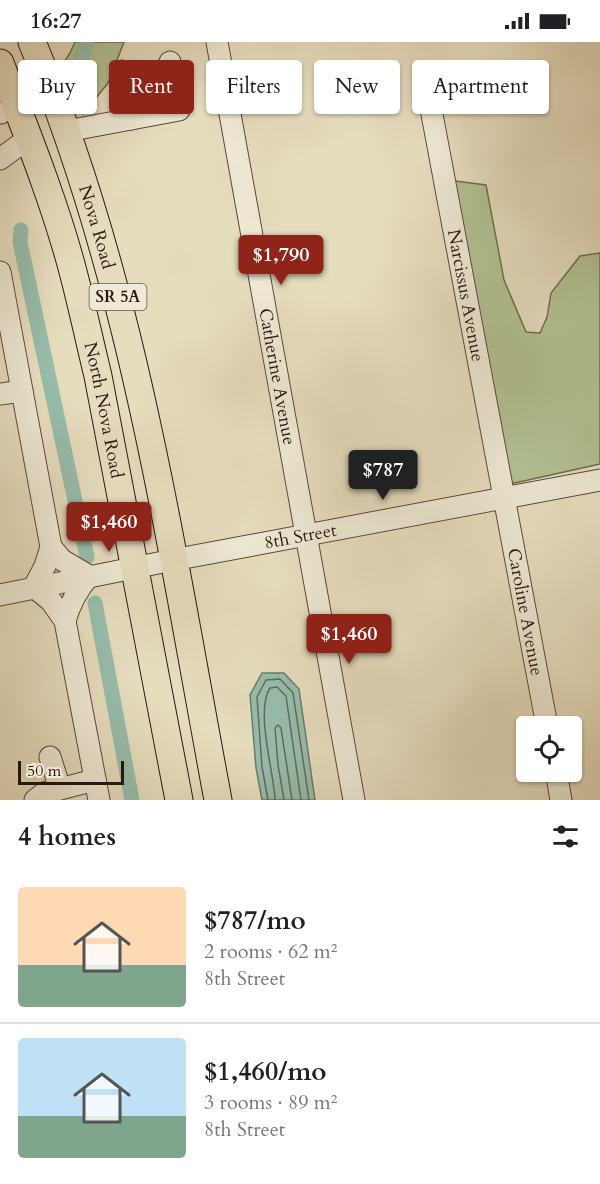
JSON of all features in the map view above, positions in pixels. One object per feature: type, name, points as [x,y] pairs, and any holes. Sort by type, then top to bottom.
[{"type":"main road","name":"Nova Road","points":[[32,42],[83,176],[116,290],[132,354],[173,560]]},
{"type":"main road","name":"SR 5A","points":[[0,63],[6,109]]},
{"type":"main road","name":"North Nova Road","points":[[6,109],[29,138],[70,262],[98,376],[179,800]]},
{"type":"main road","points":[[29,138],[43,141],[83,176]]},
{"type":"main road","name":"SR 5A","points":[[173,560],[218,800]]},
{"type":"street","name":"Catherine Avenue","points":[[217,42],[354,800]]},
{"type":"street","points":[[130,114],[131,119]]},
{"type":"street","points":[[67,132],[158,114]]},
{"type":"street","name":"Narcissus Avenue","points":[[432,114],[505,497]]},
{"type":"street","points":[[0,159],[29,138]]},
{"type":"street","points":[[0,272],[51,547],[45,566],[34,587],[51,601],[65,621],[97,790],[60,789],[44,793],[35,800]]},
{"type":"street","points":[[0,394],[22,391]]},
{"type":"street","name":"8th Street","points":[[0,595],[135,567],[600,480]]},
{"type":"street","name":"Caroline Avenue","points":[[505,497],[545,716]]},
{"type":"street","points":[[51,547],[62,560],[90,576],[78,589],[65,621]]},
{"type":"street","points":[[50,757],[60,789]]},
{"type":"street","points":[[558,782],[561,800]]},
{"type":"shaded area","points":[[75,42],[124,42],[117,60],[109,60],[109,80],[97,97],[97,60],[65,60]]},
{"type":"shaded area","points":[[455,181],[486,185],[504,280],[526,332],[540,333],[547,317],[551,293],[580,256],[600,253],[600,464],[510,484],[456,200]]},
{"type":"water","points":[[262,673],[284,673],[299,689],[315,800],[262,800],[256,768],[250,695]]},
{"type":"waterway","points":[[81,60],[87,42]]},
{"type":"waterway","points":[[21,230],[20,242],[87,557]]},
{"type":"waterway","points":[[95,603],[132,800]]}]
